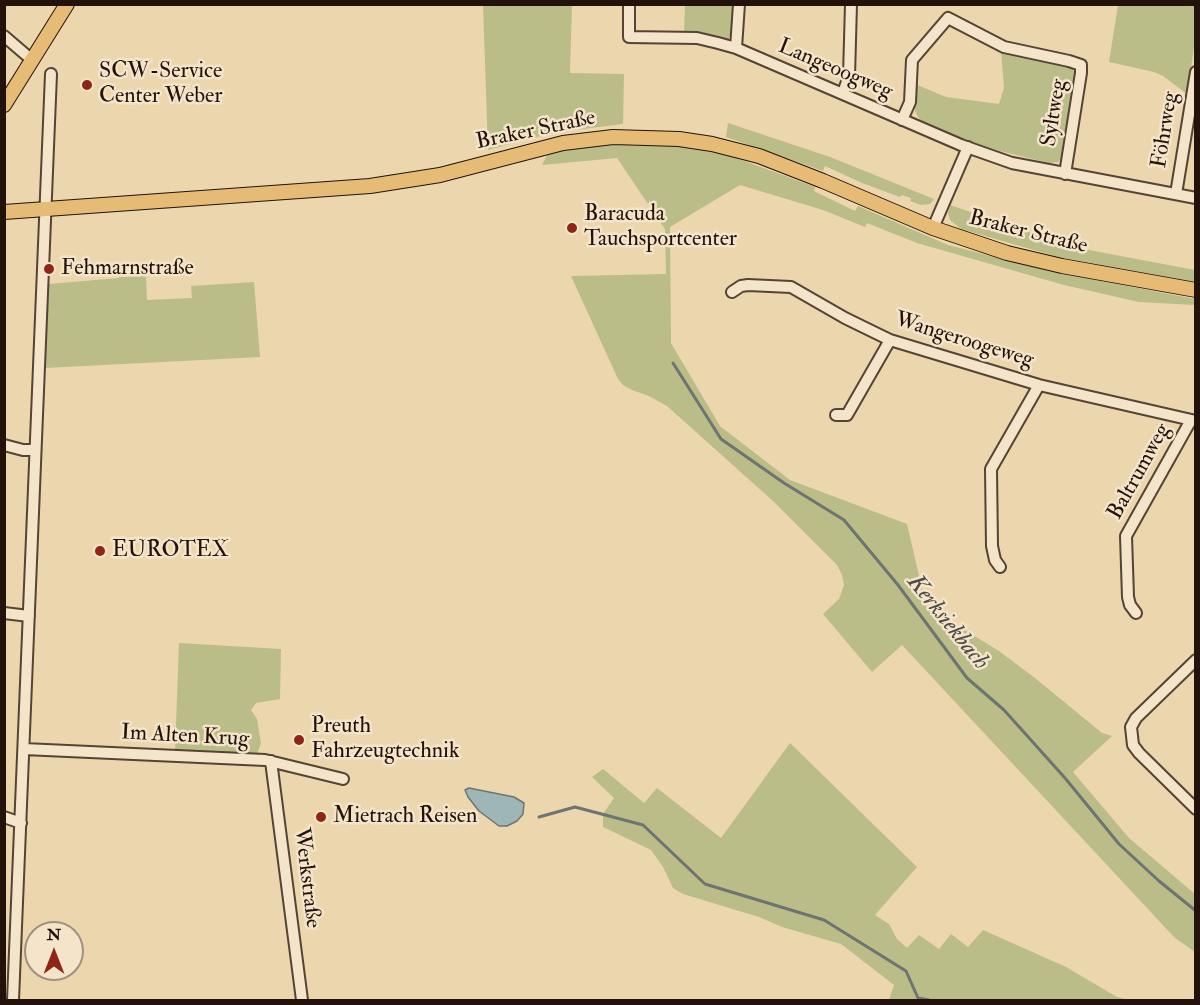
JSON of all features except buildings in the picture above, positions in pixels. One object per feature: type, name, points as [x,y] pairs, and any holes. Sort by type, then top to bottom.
[{"type":"main road","points":[[4,105],[67,4]]},
{"type":"main road","name":"Braker Straße","points":[[4,212],[387,184],[440,175],[563,143],[613,137],[642,137],[690,141],[759,156],[933,228],[1035,260],[1196,290]]},
{"type":"street","name":"Langeoogweg","points":[[629,4],[629,37],[697,38],[736,48],[902,120],[1012,163],[1196,198]]},
{"type":"street","points":[[736,48],[739,4]]},
{"type":"street","points":[[843,93],[849,76],[851,4]]},
{"type":"street","name":"Syltweg","points":[[902,120],[910,102],[912,60],[948,18],[1004,47],[1081,65],[1065,174]]},
{"type":"street","points":[[4,36],[32,60]]},
{"type":"street","name":"Föhrweg","points":[[1176,194],[1196,72]]},
{"type":"street","points":[[13,1000],[51,74]]},
{"type":"street","points":[[933,228],[968,147]]},
{"type":"street","name":"Wangeroogeweg","points":[[732,292],[741,286],[748,285],[792,287],[854,323],[890,340],[1040,385],[1193,420]]},
{"type":"street","points":[[836,416],[847,415],[890,340]]},
{"type":"street","points":[[1000,567],[995,560],[992,546],[992,469],[1040,385]]},
{"type":"street","name":"Baltrumweg","points":[[1136,612],[1130,605],[1126,587],[1126,536],[1193,420]]},
{"type":"street","points":[[4,445],[23,450],[35,450]]},
{"type":"street","points":[[4,613],[29,616]]},
{"type":"street","points":[[1196,660],[1136,718],[1131,727],[1131,736],[1139,753],[1196,809]]},
{"type":"street","name":"Im Alten Krug","points":[[24,749],[272,761],[343,779]]},
{"type":"street","name":"Werkstraße","points":[[272,761],[302,1000]]},
{"type":"street","points":[[4,817],[21,823]]},
{"type":"green space","points":[[483,5],[572,5],[570,73],[624,74],[623,124],[552,133],[488,150]]},
{"type":"green space","points":[[685,5],[735,5],[734,36],[724,40],[684,34]]},
{"type":"green space","points":[[1118,5],[1195,5],[1195,41],[1187,94],[1154,72],[1109,62]]},
{"type":"green space","points":[[1001,51],[1069,66],[1076,73],[1063,157],[1058,162],[1049,163],[1000,151],[949,134],[920,120],[915,111],[915,84],[946,97],[999,104],[1004,88]]},
{"type":"green space","points":[[728,123],[830,157],[934,199],[930,204],[921,205],[910,201],[911,198],[902,195],[900,197],[862,183],[825,166],[823,171],[726,137]]},
{"type":"green space","points":[[613,144],[686,146],[734,157],[815,187],[814,191],[855,211],[858,206],[948,245],[1049,271],[1195,299],[1195,305],[1139,302],[1064,285],[917,243],[867,223],[865,227],[823,210],[740,185],[670,227],[671,343],[720,426],[790,480],[907,524],[926,606],[999,651],[1102,733],[1112,736],[1073,772],[1129,838],[1195,894],[1195,952],[1174,937],[902,645],[872,672],[823,614],[839,599],[844,585],[837,565],[774,502],[667,406],[632,390],[618,379],[571,276],[666,274],[665,229],[617,158],[542,165],[548,153]]},
{"type":"green space","points":[[950,205],[1073,247],[1195,270],[1195,282],[1058,257],[961,229],[950,220],[948,213]]},
{"type":"green space","points":[[146,276],[147,300],[192,298],[191,286],[254,282],[260,357],[45,368],[49,284]]},
{"type":"green space","points":[[179,643],[281,649],[280,699],[256,703],[251,710],[257,719],[261,743],[257,754],[175,751]]},
{"type":"green space","points":[[790,743],[917,867],[875,915],[889,924],[897,939],[907,948],[919,935],[939,949],[951,934],[968,947],[983,930],[1066,967],[1117,997],[1129,1000],[889,1000],[894,985],[841,944],[683,894],[673,888],[663,867],[651,850],[603,827],[603,814],[614,798],[592,777],[603,769],[644,803],[657,788],[721,838]]},
{"type":"water","points":[[469,788],[514,797],[524,803],[523,814],[517,821],[507,826],[499,826],[479,811],[468,797],[465,790]]},
{"type":"waterway","name":"Kerksiekbach","points":[[673,363],[721,439],[784,483],[844,520],[898,585],[967,678],[1004,710],[1065,778],[1119,844],[1196,911]]},
{"type":"waterway","points":[[539,817],[575,807],[643,825],[705,884],[824,920],[906,971],[918,998],[929,1000]]},
{"type":"place","name":"SCW-Service Center Weber","points":[[87,85]]},
{"type":"place","name":"Baracuda Tauchsportcenter","points":[[572,228]]},
{"type":"place","name":"Fehmarnstraße","points":[[49,269]]},
{"type":"place","name":"EUROTEX","points":[[100,551]]},
{"type":"place","name":"Preuth Fahrzeugtechnik","points":[[299,740]]},
{"type":"place","name":"Mietrach Reisen","points":[[321,817]]}]
